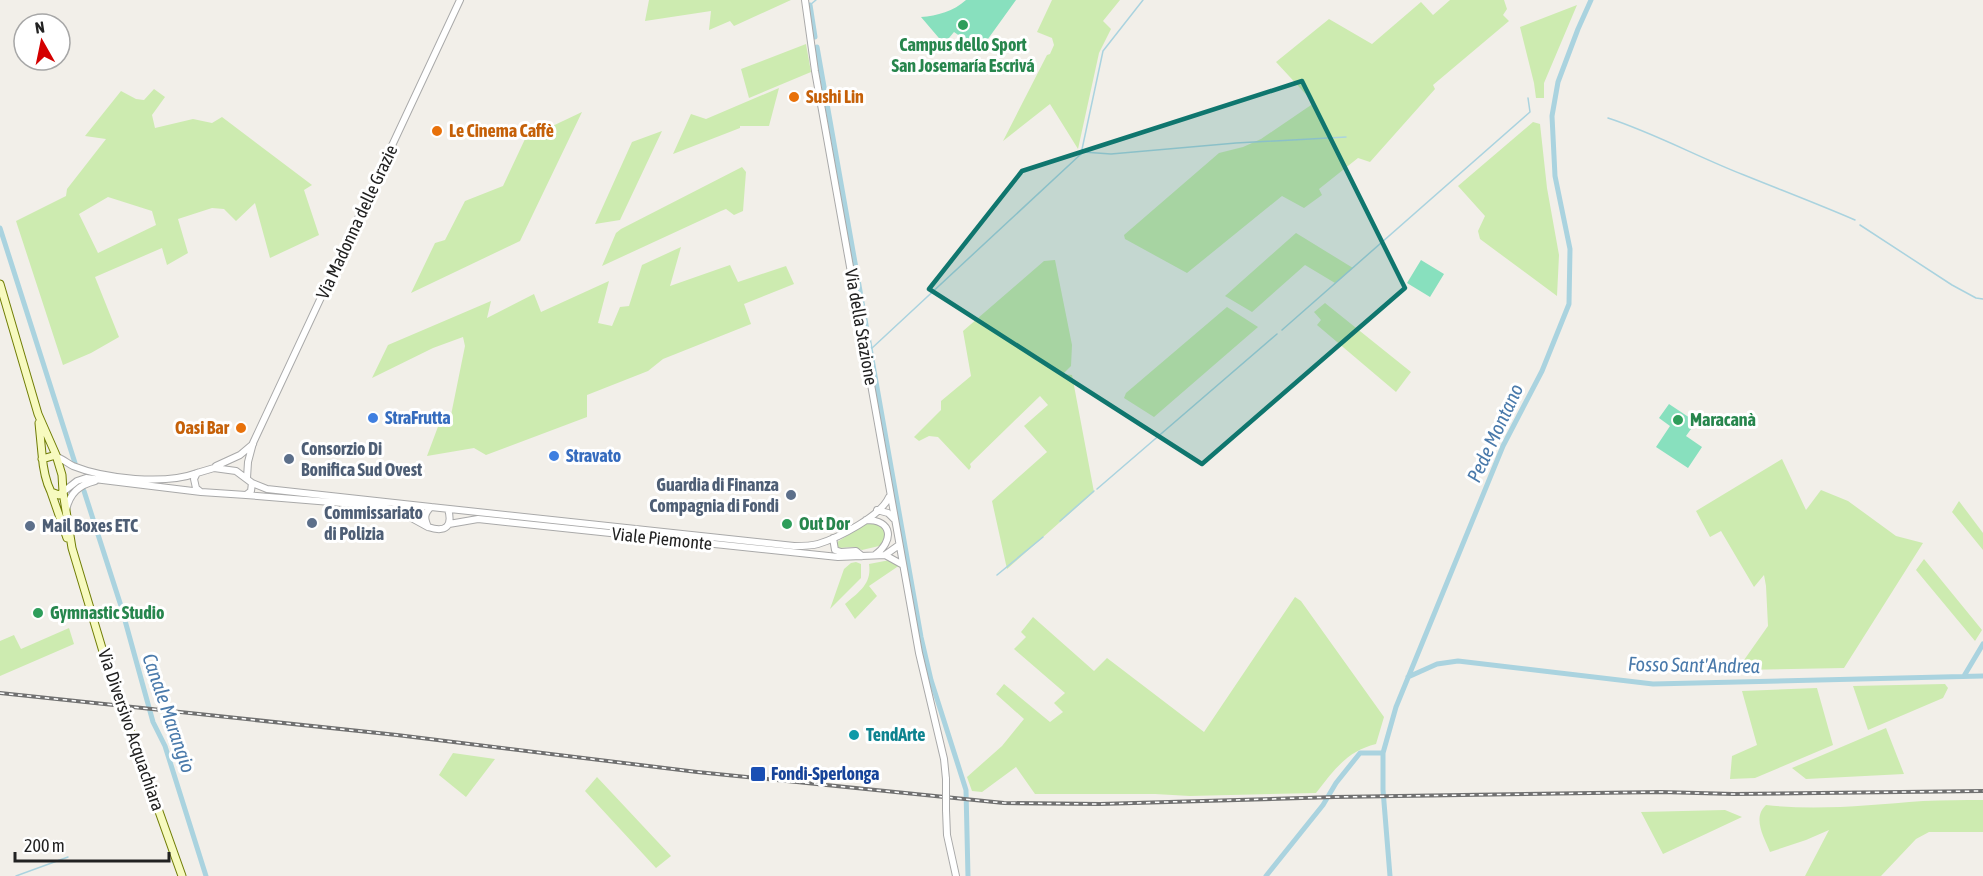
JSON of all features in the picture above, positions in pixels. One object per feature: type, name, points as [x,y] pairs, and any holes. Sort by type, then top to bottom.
[{"type":"main road","points":[[0,284],[38,414],[62,475],[72,548]]},
{"type":"main road","points":[[38,414],[44,474],[58,517],[72,548]]},
{"type":"main road","points":[[42,459],[56,456]]},
{"type":"main road","points":[[51,492],[56,495],[63,492]]},
{"type":"main road","name":"Via Diversivo Acquachiara","points":[[72,548],[126,719],[182,876]]},
{"type":"street","name":"Via Madonna delle Grazie","points":[[253,443],[460,0]]},
{"type":"street","name":"Via della Stazione","points":[[805,0],[815,71],[918,654],[944,759],[947,835],[956,876]]},
{"type":"street","points":[[213,468],[240,455],[253,443]]},
{"type":"street","points":[[246,495],[250,491],[248,462],[253,443]]},
{"type":"street","name":"Viale Piemonte","points":[[56,456],[72,466],[97,473],[145,479],[163,481],[187,477],[213,468],[237,471],[267,489],[794,546],[816,545],[833,538],[866,520],[886,504],[890,495]]},
{"type":"street","points":[[197,473],[194,484],[201,492]]},
{"type":"street","points":[[63,492],[77,481],[86,478],[201,492],[367,505],[397,510],[428,527]]},
{"type":"street","points":[[66,510],[68,502],[78,488],[100,480]]},
{"type":"street","points":[[428,527],[424,519],[425,513],[431,507]]},
{"type":"street","points":[[448,508],[451,519],[449,524]]},
{"type":"street","points":[[877,510],[888,513],[895,520]]},
{"type":"street","name":"Viale Piemonte","points":[[428,527],[445,528],[449,524],[478,519],[838,557],[885,555]]},
{"type":"street","points":[[866,520],[876,520],[884,525],[888,532],[884,549],[875,556]]},
{"type":"street","points":[[833,538],[836,550],[856,551],[862,556]]},
{"type":"street","points":[[899,545],[885,555],[903,565]]},
{"type":"highlighted area","points":[[1302,81],[1405,288],[1202,464],[929,289],[1022,171]]},
{"type":"green space","points":[[649,0],[791,0],[734,26],[730,21],[709,30],[711,11],[645,21]]},
{"type":"green space","name":"Campus dello Sport San Josemaría Escrivá","points":[[966,0],[1016,0],[980,50],[954,32],[944,44],[921,17],[945,12]]},
{"type":"green space","points":[[1052,0],[1120,0],[1103,21],[1111,29],[1099,53],[1078,149],[1050,104],[1003,141],[1054,45],[1052,38],[1037,32]]},
{"type":"green space","points":[[1450,0],[1504,0],[1507,9],[1503,15],[1509,21],[1433,85],[1435,89],[1370,162],[1358,158],[1319,189],[1322,195],[1304,208],[1282,196],[1187,273],[1125,239],[1124,235],[1219,153],[1243,147],[1261,139],[1314,103],[1276,62],[1329,19],[1372,44],[1421,2],[1433,15]]},
{"type":"green space","points":[[1577,5],[1544,83],[1544,98],[1536,98],[1520,27]]},
{"type":"green space","points":[[806,44],[811,72],[749,98],[741,69]]},
{"type":"green space","points":[[779,88],[769,126],[740,126],[740,128],[673,154],[691,114],[706,119]]},
{"type":"green space","points":[[154,89],[165,97],[152,115],[155,128],[193,119],[212,123],[222,117],[312,185],[304,190],[319,235],[270,258],[255,203],[236,221],[224,209],[212,208],[178,219],[188,253],[167,265],[162,248],[95,277],[119,337],[63,365],[16,221],[66,196],[67,189],[106,139],[85,136],[121,91],[136,99],[144,100]],"holes":[[[108,197],[152,211],[156,225],[98,253],[79,214]]]},
{"type":"green space","points":[[582,112],[520,241],[411,293],[435,243],[445,240],[465,201],[503,186],[525,139]]},
{"type":"green space","points":[[1533,122],[1540,124],[1547,188],[1559,255],[1557,296],[1480,239],[1478,231],[1485,216],[1458,186]]},
{"type":"green space","points":[[662,131],[620,220],[595,224],[632,142]]},
{"type":"green space","points":[[742,167],[746,172],[743,211],[734,215],[726,209],[602,266],[616,233],[621,229]]},
{"type":"green space","points":[[1296,233],[1353,268],[1335,283],[1305,265],[1252,312],[1225,296]]},
{"type":"green space","points":[[681,247],[670,286],[730,265],[738,282],[786,266],[794,284],[744,304],[751,324],[663,359],[648,371],[587,395],[587,417],[486,455],[474,448],[427,456],[442,416],[451,415],[465,346],[463,337],[433,348],[372,378],[388,345],[491,301],[487,318],[534,294],[541,312],[609,281],[598,323],[612,326],[620,307],[629,306],[642,265]]},
{"type":"green space","points":[[1055,260],[1072,345],[1071,366],[1063,374],[1072,375],[1094,492],[1007,569],[992,501],[1047,452],[1024,426],[1048,405],[1040,396],[970,464],[969,470],[938,437],[929,436],[919,441],[914,437],[941,410],[941,401],[971,376],[963,331],[1044,261]]},
{"type":"green space","points":[[1421,260],[1444,274],[1430,297],[1407,283]]},
{"type":"green space","points":[[1325,303],[1411,372],[1396,392],[1317,325],[1321,320],[1314,312]]},
{"type":"green space","points":[[1227,307],[1258,327],[1154,417],[1124,398],[1126,393]]},
{"type":"green space","points":[[1669,404],[1696,422],[1686,436],[1702,447],[1688,468],[1656,447],[1670,426],[1659,418]]},
{"type":"green space","points":[[1782,459],[1806,510],[1821,490],[1848,501],[1896,536],[1923,543],[1844,668],[1737,670],[1768,626],[1764,575],[1754,587],[1721,531],[1710,537],[1696,511]]},
{"type":"green space","points":[[1959,501],[1983,533],[1983,550],[1952,512]]},
{"type":"green space","points":[[876,523],[885,531],[885,539],[879,546],[862,550],[854,547],[838,548],[837,542],[866,524]]},
{"type":"green space","points":[[1924,559],[1982,630],[1975,641],[1916,570]]},
{"type":"green space","points":[[890,560],[900,565],[869,586],[877,596],[855,619],[845,604],[860,591],[866,582],[869,564]]},
{"type":"green space","points":[[856,562],[861,564],[861,578],[830,609],[844,569]]},
{"type":"green space","points":[[1295,597],[1301,601],[1384,717],[1376,744],[1357,751],[1342,762],[1316,793],[1190,796],[1035,794],[1016,767],[982,792],[972,791],[967,777],[1002,746],[1024,719],[996,694],[1004,684],[1050,722],[1063,712],[1054,703],[1065,693],[1014,649],[1026,637],[1021,632],[1033,617],[1094,671],[1107,658],[1204,732]]},
{"type":"green space","points":[[69,628],[74,644],[0,676],[0,641],[14,635],[21,649]]},
{"type":"green space","points":[[1945,684],[1948,688],[1943,698],[1868,730],[1853,686]]},
{"type":"green space","points":[[1817,688],[1833,745],[1755,778],[1730,779],[1732,756],[1757,745],[1742,691]]},
{"type":"green space","points":[[1886,728],[1904,774],[1806,779],[1792,768]]},
{"type":"green space","points":[[453,753],[495,759],[466,797],[439,775]]},
{"type":"green space","points":[[597,777],[671,856],[656,868],[585,791]]},
{"type":"green space","points":[[1983,800],[1983,832],[1929,832],[1916,839],[1881,876],[1805,876],[1829,830],[1770,852],[1762,834],[1760,822],[1762,810],[1766,805],[1825,807]]},
{"type":"green space","points":[[1725,810],[1742,817],[1663,854],[1641,812]]},
{"type":"waterway","points":[[810,5],[816,0]]},
{"type":"waterway","points":[[871,349],[1081,154],[1103,51],[1143,0]]},
{"type":"waterway","name":"Pede Montano","points":[[1390,876],[1383,790],[1383,753],[1396,707],[1503,446],[1542,371],[1569,304],[1570,249],[1555,176],[1552,116],[1558,82],[1591,0]]},
{"type":"waterway","points":[[810,5],[815,37]]},
{"type":"waterway","points":[[817,47],[921,637],[931,680],[966,790],[968,876]]},
{"type":"waterway","points":[[1282,330],[1530,112],[1528,98]]},
{"type":"waterway","points":[[1608,118],[1855,220]]},
{"type":"waterway","points":[[1083,152],[1111,154],[1236,143],[1346,137]]},
{"type":"waterway","points":[[1860,225],[1952,285],[1976,298],[1983,299]]},
{"type":"waterway","name":"Canale Marangio","points":[[0,228],[75,463]]},
{"type":"waterway","points":[[1097,489],[1277,334]]},
{"type":"waterway","name":"Canale Marangio","points":[[84,491],[121,606],[153,722],[165,746],[206,876]]},
{"type":"waterway","points":[[1060,521],[1094,491]]},
{"type":"waterway","points":[[997,575],[1043,537]]},
{"type":"waterway","points":[[1964,676],[1983,644]]},
{"type":"waterway","name":"Fosso Sant'Andrea","points":[[1408,677],[1437,664],[1458,661],[1653,684],[1983,676]]},
{"type":"waterway","points":[[1266,876],[1323,805],[1336,783],[1360,753],[1383,753]]},
{"type":"waterway","points":[[16,876],[68,857]]},
{"type":"railway","points":[[0,693],[397,735],[697,772],[1004,803],[1100,804],[1335,797],[1661,792],[1734,794],[1983,791]]},
{"type":"place","name":"Campus dello Sport San Josemaría Escrivá","points":[[963,25]]},
{"type":"place","name":"Sushi Lin","points":[[794,97]]},
{"type":"place","name":"Le Cinema Caffè","points":[[437,131]]},
{"type":"place","name":"StraFrutta","points":[[373,418]]},
{"type":"place","name":"Maracanà","points":[[1678,420]]},
{"type":"place","name":"Oasi Bar","points":[[241,428]]},
{"type":"place","name":"Stravato","points":[[554,456]]},
{"type":"place","name":"Consorzio Di Bonifica Sud Ovest","points":[[289,459]]},
{"type":"place","name":"Guardia di Finanza Compagnia di Fondi","points":[[791,495]]},
{"type":"place","name":"Commissariato di Polizia","points":[[312,523]]},
{"type":"place","name":"Out Dor","points":[[787,524]]},
{"type":"place","name":"Mail Boxes ETC","points":[[30,526]]},
{"type":"place","name":"Gymnastic Studio","points":[[38,613]]},
{"type":"place","name":"TendArte","points":[[854,735]]},
{"type":"place","name":"Fondi-Sperlonga","points":[[758,774]]}]
